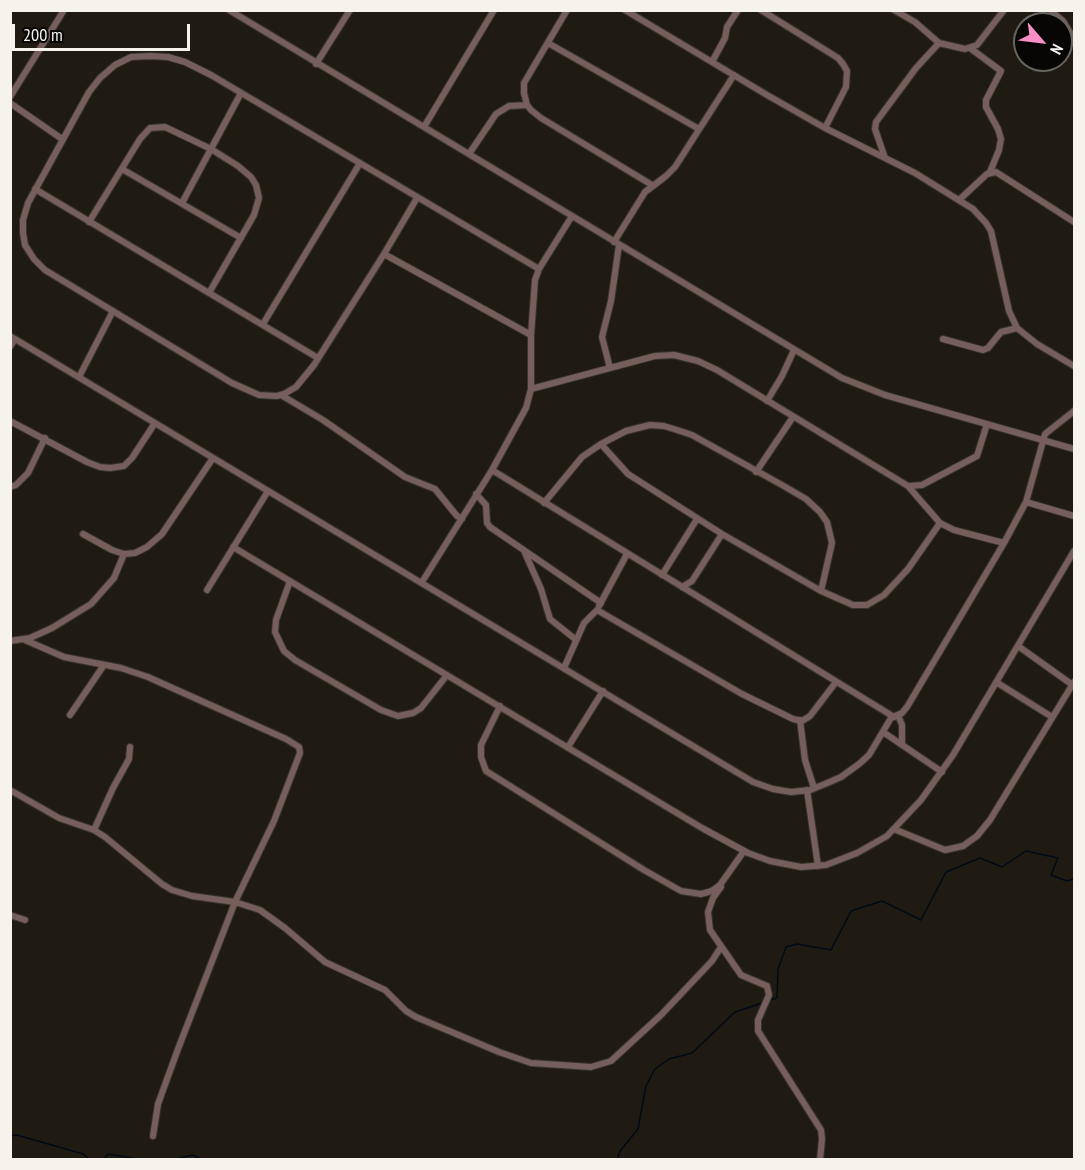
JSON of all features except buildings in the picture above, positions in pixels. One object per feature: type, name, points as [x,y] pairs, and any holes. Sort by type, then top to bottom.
[{"type":"street","points":[[10,97],[64,10]]},
{"type":"street","points":[[229,10],[794,350],[861,387],[1074,449]]},
{"type":"street","points":[[316,64],[350,10]]},
{"type":"street","points":[[423,128],[494,10]]},
{"type":"street","points":[[567,10],[524,83],[527,105],[541,118],[652,185]]},
{"type":"street","points":[[626,10],[636,13],[712,62],[825,128],[915,173],[980,215],[991,231],[1009,311],[1017,328],[1029,339],[1074,366]]},
{"type":"street","points":[[712,62],[725,38],[727,27],[738,10]]},
{"type":"street","points":[[761,10],[838,58],[847,71],[846,87],[825,128]]},
{"type":"street","points":[[894,10],[919,24],[939,43],[960,48],[970,48],[978,43],[1004,10]]},
{"type":"street","points":[[908,18],[911,10]]},
{"type":"street","points":[[1050,10],[1063,21],[1074,39]]},
{"type":"street","points":[[548,43],[699,129]]},
{"type":"street","points":[[885,158],[875,129],[876,122],[939,43]]},
{"type":"street","points":[[958,200],[990,172],[999,150],[1000,140],[998,129],[986,107],[986,100],[1001,71],[970,48]]},
{"type":"street","points":[[417,198],[318,358],[300,382],[280,395],[269,397],[241,388],[45,270],[34,259],[25,244],[23,233],[25,210],[35,189],[99,78],[115,65],[131,57],[168,57],[185,62],[241,93],[539,269]]},
{"type":"street","points":[[609,368],[603,333],[610,301],[616,243],[645,192],[671,172],[734,75]]},
{"type":"street","points":[[182,203],[241,93]]},
{"type":"street","points":[[10,103],[62,140]]},
{"type":"street","points":[[469,154],[496,114],[510,105],[527,105]]},
{"type":"street","points":[[89,222],[145,131],[154,126],[165,127],[211,149],[243,169],[256,185],[259,198],[256,211],[208,293]]},
{"type":"street","points":[[262,324],[360,163]]},
{"type":"street","points":[[122,168],[241,238]]},
{"type":"street","points":[[990,172],[996,172],[1074,222]]},
{"type":"street","points":[[35,189],[318,358]]},
{"type":"street","points":[[422,582],[492,470],[526,408],[531,389],[531,335],[536,280],[539,269],[572,216]]},
{"type":"street","points":[[384,254],[531,335]]},
{"type":"street","points":[[79,377],[113,311]]},
{"type":"street","points":[[943,339],[982,350],[988,348],[1001,332],[1017,328]]},
{"type":"street","points":[[10,347],[13,337],[753,782],[791,792],[814,788],[841,777],[865,759],[883,732],[907,707],[1026,502],[1043,440],[1048,430],[1074,411]]},
{"type":"street","points":[[767,401],[794,350]]},
{"type":"street","points":[[531,389],[655,356],[684,357],[708,365],[908,486],[940,523],[954,530],[1004,543]]},
{"type":"street","points":[[280,395],[323,420],[405,477],[435,489],[462,519]]},
{"type":"street","points":[[756,471],[793,417]]},
{"type":"street","points":[[10,421],[87,462],[110,468],[124,466],[132,458],[155,423]]},
{"type":"street","points":[[908,486],[922,485],[976,456],[987,424]]},
{"type":"street","points":[[544,503],[582,457],[601,444],[626,431],[650,425],[664,426],[692,435],[806,499],[824,516],[832,543],[821,591]]},
{"type":"street","points":[[10,487],[16,485],[28,473],[45,438]]},
{"type":"street","points":[[601,444],[628,474],[697,519],[821,591],[853,605],[872,603],[897,582],[940,523]]},
{"type":"street","points":[[83,534],[124,554],[135,553],[147,547],[162,534],[213,458]]},
{"type":"street","points":[[492,470],[836,682],[896,716],[903,733],[902,745]]},
{"type":"street","points":[[207,590],[268,491]]},
{"type":"street","points":[[477,494],[486,505],[489,525],[601,603]]},
{"type":"street","points":[[1026,502],[1074,516]]},
{"type":"street","points":[[662,575],[697,519]]},
{"type":"street","points":[[682,587],[696,575],[722,534]]},
{"type":"street","points":[[233,547],[744,851],[786,865],[818,866],[847,859],[880,840],[894,829],[921,800],[942,772],[1074,551]]},
{"type":"street","points":[[525,552],[541,589],[550,619],[575,639]]},
{"type":"street","points":[[10,641],[25,640],[52,628],[92,604],[114,578],[124,554]]},
{"type":"street","points":[[564,668],[575,639],[584,623],[597,610],[627,554]]},
{"type":"street","points":[[290,581],[276,620],[275,632],[284,651],[295,660],[381,710],[398,716],[413,713],[421,708],[447,675]]},
{"type":"street","points":[[597,610],[742,694],[794,719],[800,720],[814,712],[836,682]]},
{"type":"street","points":[[25,640],[64,657],[121,668],[148,677],[299,747],[300,753],[274,821],[235,902],[158,1104],[153,1136]]},
{"type":"street","points":[[894,829],[945,849],[957,848],[970,842],[990,820],[1074,684],[1018,646]]},
{"type":"street","points":[[70,715],[104,665]]},
{"type":"street","points":[[996,682],[1052,717]]},
{"type":"street","points":[[568,747],[603,691]]},
{"type":"street","points":[[500,706],[489,724],[481,745],[483,763],[492,775],[681,891],[696,894],[707,893],[723,881]]},
{"type":"street","points":[[800,720],[805,760],[814,788]]},
{"type":"street","points":[[883,732],[942,772]]},
{"type":"street","points":[[93,830],[129,759],[130,747]]},
{"type":"street","points":[[10,790],[59,818],[93,830],[117,845],[172,890],[192,896],[235,902],[269,915],[326,962],[385,990],[402,1008],[416,1017],[514,1058],[543,1065],[591,1067],[611,1061],[661,1015],[712,961],[721,947]]},
{"type":"street","points":[[807,790],[818,866]]},
{"type":"street","points":[[744,851],[723,881],[708,912],[710,930],[741,975],[763,983],[769,990],[758,1020],[758,1031],[821,1130],[820,1160]]},
{"type":"street","points":[[10,915],[25,920]]},
{"type":"waterway","points":[[770,1000],[777,998],[778,969],[786,947],[797,944],[831,950],[851,911],[882,901],[921,920],[946,872],[980,858],[1002,867],[1026,851],[1058,858],[1051,875],[1067,881],[1074,879]]},
{"type":"waterway","points":[[617,1160],[620,1151],[638,1129],[646,1086],[655,1069],[669,1059],[692,1053],[735,1012],[762,1003]]},
{"type":"waterway","points":[[10,1136],[17,1135],[83,1154],[90,1160]]},
{"type":"waterway","points":[[103,1160],[108,1154],[144,1160]]},
{"type":"waterway","points":[[172,1160],[192,1155],[205,1160]]}]
